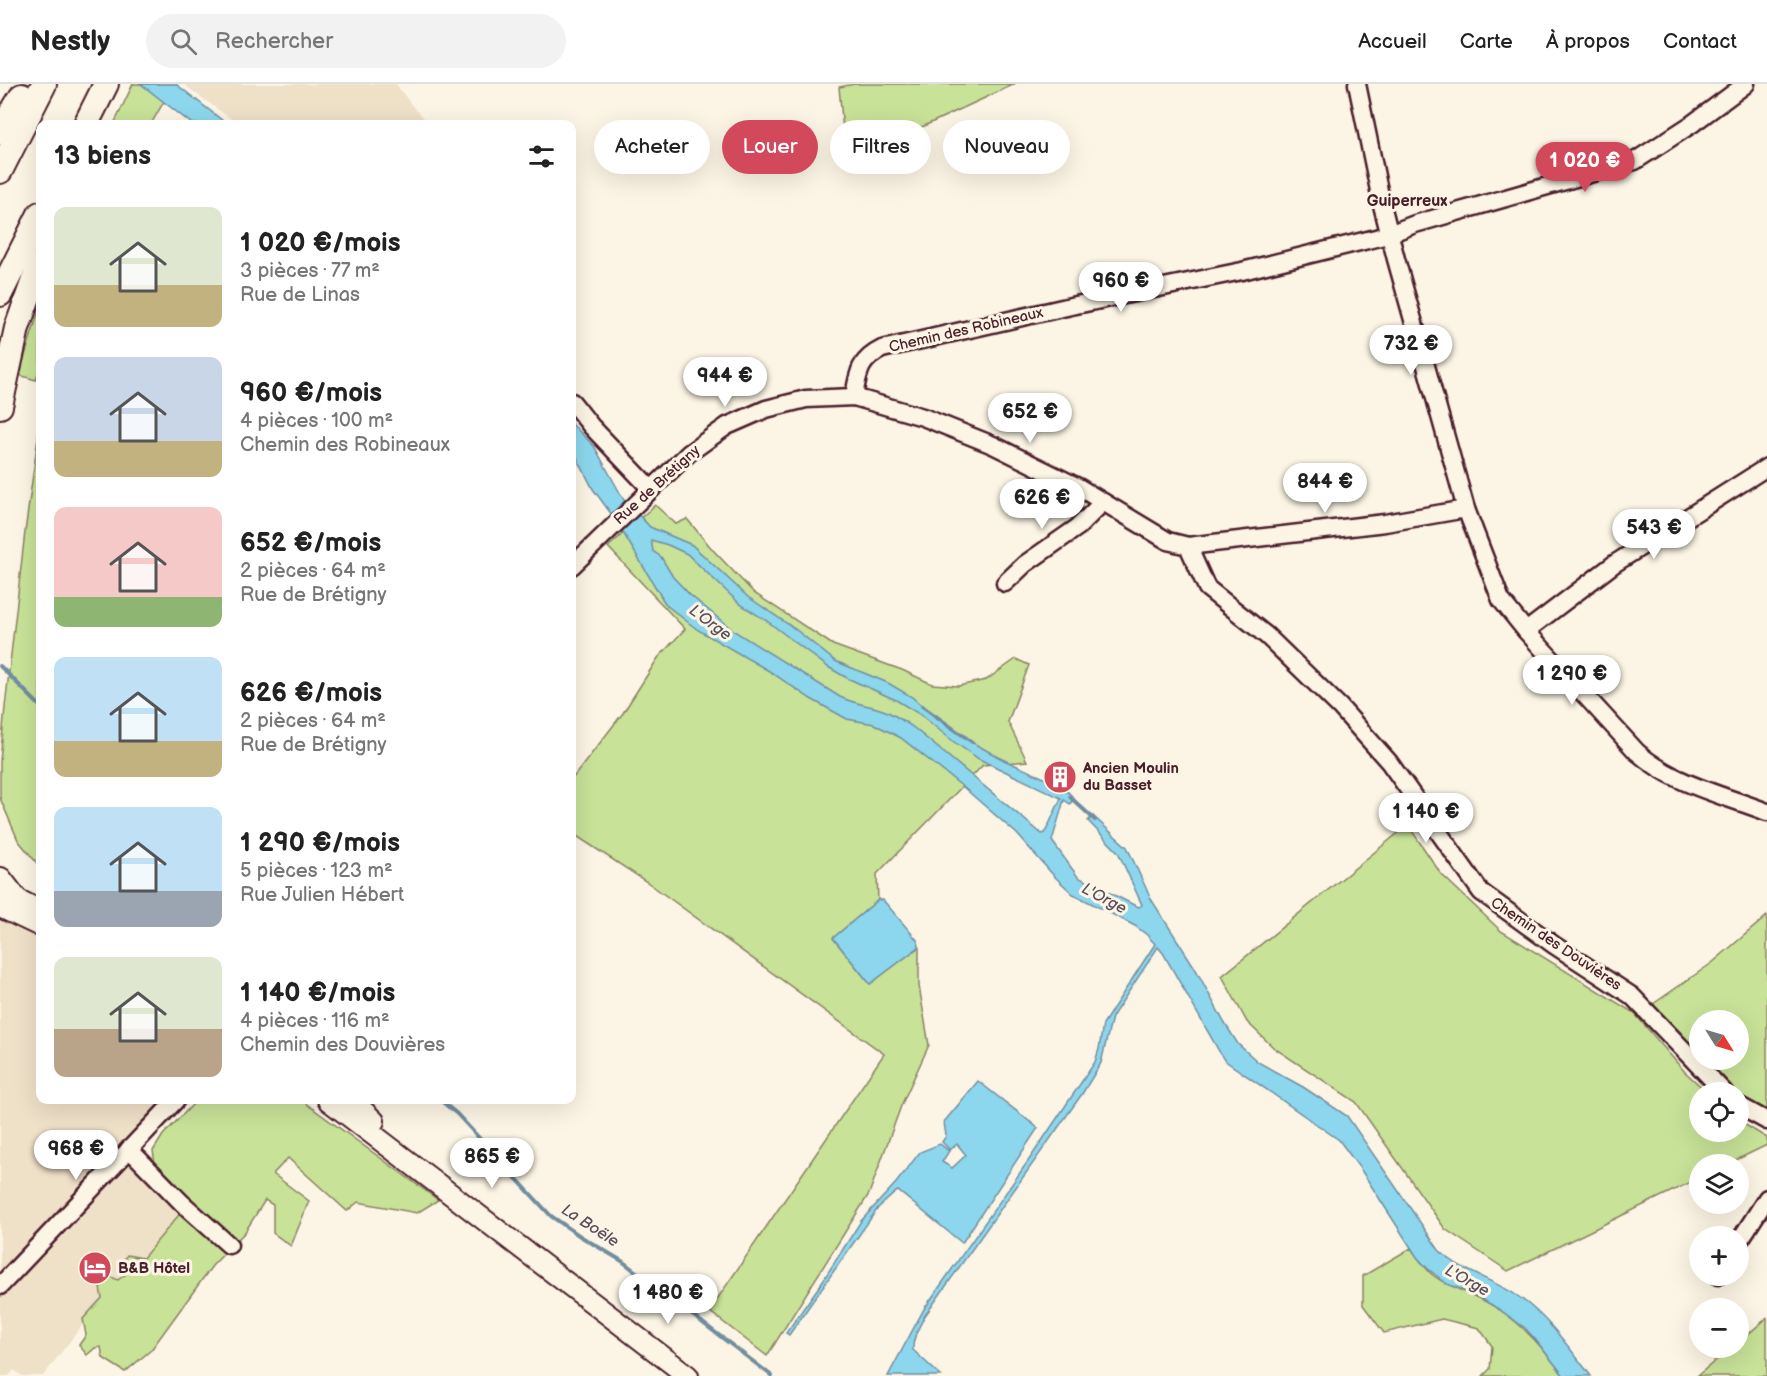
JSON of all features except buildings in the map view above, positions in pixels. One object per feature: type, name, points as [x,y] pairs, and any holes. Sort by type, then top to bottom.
[{"type":"highway","points":[[0,132],[29,84]]},
{"type":"highway","points":[[0,171],[44,84]]},
{"type":"highway","points":[[89,120],[112,86]]},
{"type":"highway","points":[[102,120],[112,86]]},
{"type":"highway","points":[[0,294],[36,222]]},
{"type":"highway","points":[[0,406],[17,328],[36,274]]},
{"type":"main road","points":[[3,894],[36,909]]},
{"type":"main road","points":[[3,894],[36,923]]},
{"type":"main road","points":[[333,1104],[688,1376]]},
{"type":"main road","points":[[356,1104],[365,1114],[703,1376]]},
{"type":"street","points":[[1357,84],[1390,235],[1466,509],[1501,600],[1526,631],[1637,752],[1651,764],[1668,774],[1767,812]]},
{"type":"street","name":"Chemin des Robineaux","points":[[854,397],[861,366],[870,355],[882,349],[1071,306],[1242,271],[1390,235],[1415,224],[1635,160],[1692,124],[1746,84]]},
{"type":"street","name":"Rue de Brétigny","points":[[576,562],[650,488],[689,453],[727,426],[766,409],[806,399],[854,397],[923,417],[993,445],[1080,488],[1168,541],[1188,546],[1385,523],[1466,509]]},
{"type":"street","points":[[576,407],[650,488]]},
{"type":"street","points":[[1526,631],[1614,564],[1767,467]]},
{"type":"street","points":[[1005,583],[1025,564],[1078,527],[1103,502]]},
{"type":"street","name":"Chemin des Douvières","points":[[1188,546],[1207,588],[1275,644],[1340,707],[1389,762],[1480,892],[1554,945],[1632,996],[1714,1082]]},
{"type":"street","points":[[0,1286],[172,1104]]},
{"type":"street","points":[[1749,1111],[1767,1121]]},
{"type":"street","points":[[129,1149],[182,1203],[229,1245]]},
{"type":"street","points":[[1749,1226],[1767,1198]]},
{"type":"shaded area","points":[[183,84],[396,84],[426,120],[232,120]]},
{"type":"shaded area","points":[[0,920],[36,932],[36,1104],[164,1104],[129,1149],[183,1210],[127,1274],[118,1280],[109,1276],[100,1288],[103,1298],[84,1318],[84,1323],[43,1376],[22,1376],[14,1370],[9,1376],[0,1376]]},
{"type":"green space","points":[[133,84],[174,84],[153,120],[116,120]]},
{"type":"green space","points":[[854,84],[1015,84],[931,123],[931,120],[842,120],[839,87]]},
{"type":"green space","points":[[36,320],[36,380],[19,375]]},
{"type":"green space","points":[[36,452],[36,862],[18,840],[0,798],[0,761],[5,707]]},
{"type":"green space","points":[[655,505],[676,524],[687,519],[754,593],[833,645],[902,670],[932,684],[958,686],[986,680],[1016,659],[1029,665],[1008,722],[1027,761],[983,765],[877,874],[878,900],[833,938],[870,984],[919,947],[919,986],[929,1045],[901,1106],[869,1194],[767,1356],[709,1311],[884,1054],[647,882],[576,836],[576,774],[623,713],[658,658],[685,629],[608,547]]},
{"type":"green space","points":[[1408,825],[1441,874],[1501,931],[1634,1013],[1696,1082],[1689,1082],[1689,1142],[1749,1142],[1749,1127],[1767,1138],[1767,1145],[1749,1154],[1689,1154],[1689,1183],[1508,1271],[1445,1229],[1356,1102],[1274,1048],[1247,1022],[1222,976]]},
{"type":"green space","points":[[1767,916],[1767,1110],[1749,1100],[1749,1082],[1728,1082],[1716,1070],[1749,1070],[1749,1010],[1689,1010],[1689,1042],[1653,1004],[1712,963]]},
{"type":"green space","points":[[193,1104],[306,1104],[438,1200],[417,1213],[358,1202],[347,1211],[288,1158],[273,1174],[309,1201],[291,1246],[273,1233],[273,1205],[265,1200],[245,1232],[212,1266],[151,1350],[125,1372],[103,1358],[101,1347],[95,1348],[87,1355],[79,1345],[86,1335],[83,1319],[102,1298],[100,1288],[109,1276],[118,1280],[126,1274],[121,1263],[127,1255],[143,1258],[183,1210],[155,1163],[153,1151],[163,1135]]},
{"type":"green space","points":[[1411,1248],[1434,1276],[1492,1305],[1519,1324],[1564,1376],[1483,1376],[1490,1369],[1492,1346],[1479,1328],[1442,1319],[1384,1333],[1363,1305],[1363,1276]]},
{"type":"green space","points":[[1767,1318],[1767,1376],[1697,1376],[1719,1358],[1749,1358],[1749,1333]]},
{"type":"water","points":[[141,84],[176,84],[222,120],[187,120]]},
{"type":"water","points":[[576,428],[594,446],[625,502],[612,515],[593,489],[576,456]]},
{"type":"water","name":"L'Orge","points":[[637,513],[650,527],[692,545],[748,597],[795,629],[835,661],[888,683],[912,697],[936,718],[975,744],[1004,760],[1062,786],[1074,798],[1070,804],[1064,800],[1052,841],[1078,877],[1134,905],[1139,907],[1142,905],[1118,852],[1088,821],[1093,816],[1127,847],[1151,899],[1195,968],[1238,1044],[1258,1062],[1303,1087],[1347,1116],[1439,1250],[1458,1265],[1509,1291],[1530,1305],[1558,1334],[1591,1376],[1564,1376],[1525,1328],[1475,1295],[1447,1284],[1427,1268],[1417,1257],[1339,1140],[1224,1060],[1158,947],[1112,1017],[1101,1063],[1082,1094],[924,1317],[915,1337],[913,1350],[941,1376],[888,1376],[924,1309],[1095,1062],[1103,1024],[1155,944],[1135,926],[1073,894],[1017,834],[901,738],[874,724],[847,719],[698,630],[666,605],[621,529]],"holes":[[[651,540],[687,554],[740,604],[767,621],[828,667],[896,700],[921,715],[979,759],[1061,798],[1045,833],[1042,834],[903,720],[883,710],[840,697],[734,631],[690,595],[673,577],[661,557],[653,551]]]},
{"type":"water","points":[[878,900],[883,900],[918,941],[919,947],[870,984],[833,938]]},
{"type":"water","points":[[978,1081],[1038,1128],[962,1243],[898,1191],[896,1192],[878,1208],[789,1335],[786,1333],[861,1221],[896,1183],[920,1152],[940,1144],[949,1151],[942,1162],[952,1168],[966,1155],[957,1144],[950,1150],[942,1142],[946,1136],[944,1122]]},
{"type":"waterway","name":"La Boële","points":[[0,666],[36,702]]},
{"type":"waterway","points":[[922,706],[972,742]]},
{"type":"waterway","points":[[1070,797],[1095,820]]},
{"type":"waterway","name":"La Boële","points":[[445,1104],[457,1114],[551,1216],[622,1261],[772,1376]]},
{"type":"place","name":"Ancien Moulin du Basset","points":[[1060,777]]},
{"type":"place","name":"B&B Hôtel","points":[[95,1268]]},
{"type":"district","name":"Guiperreux","points":[[1407,201]]}]
